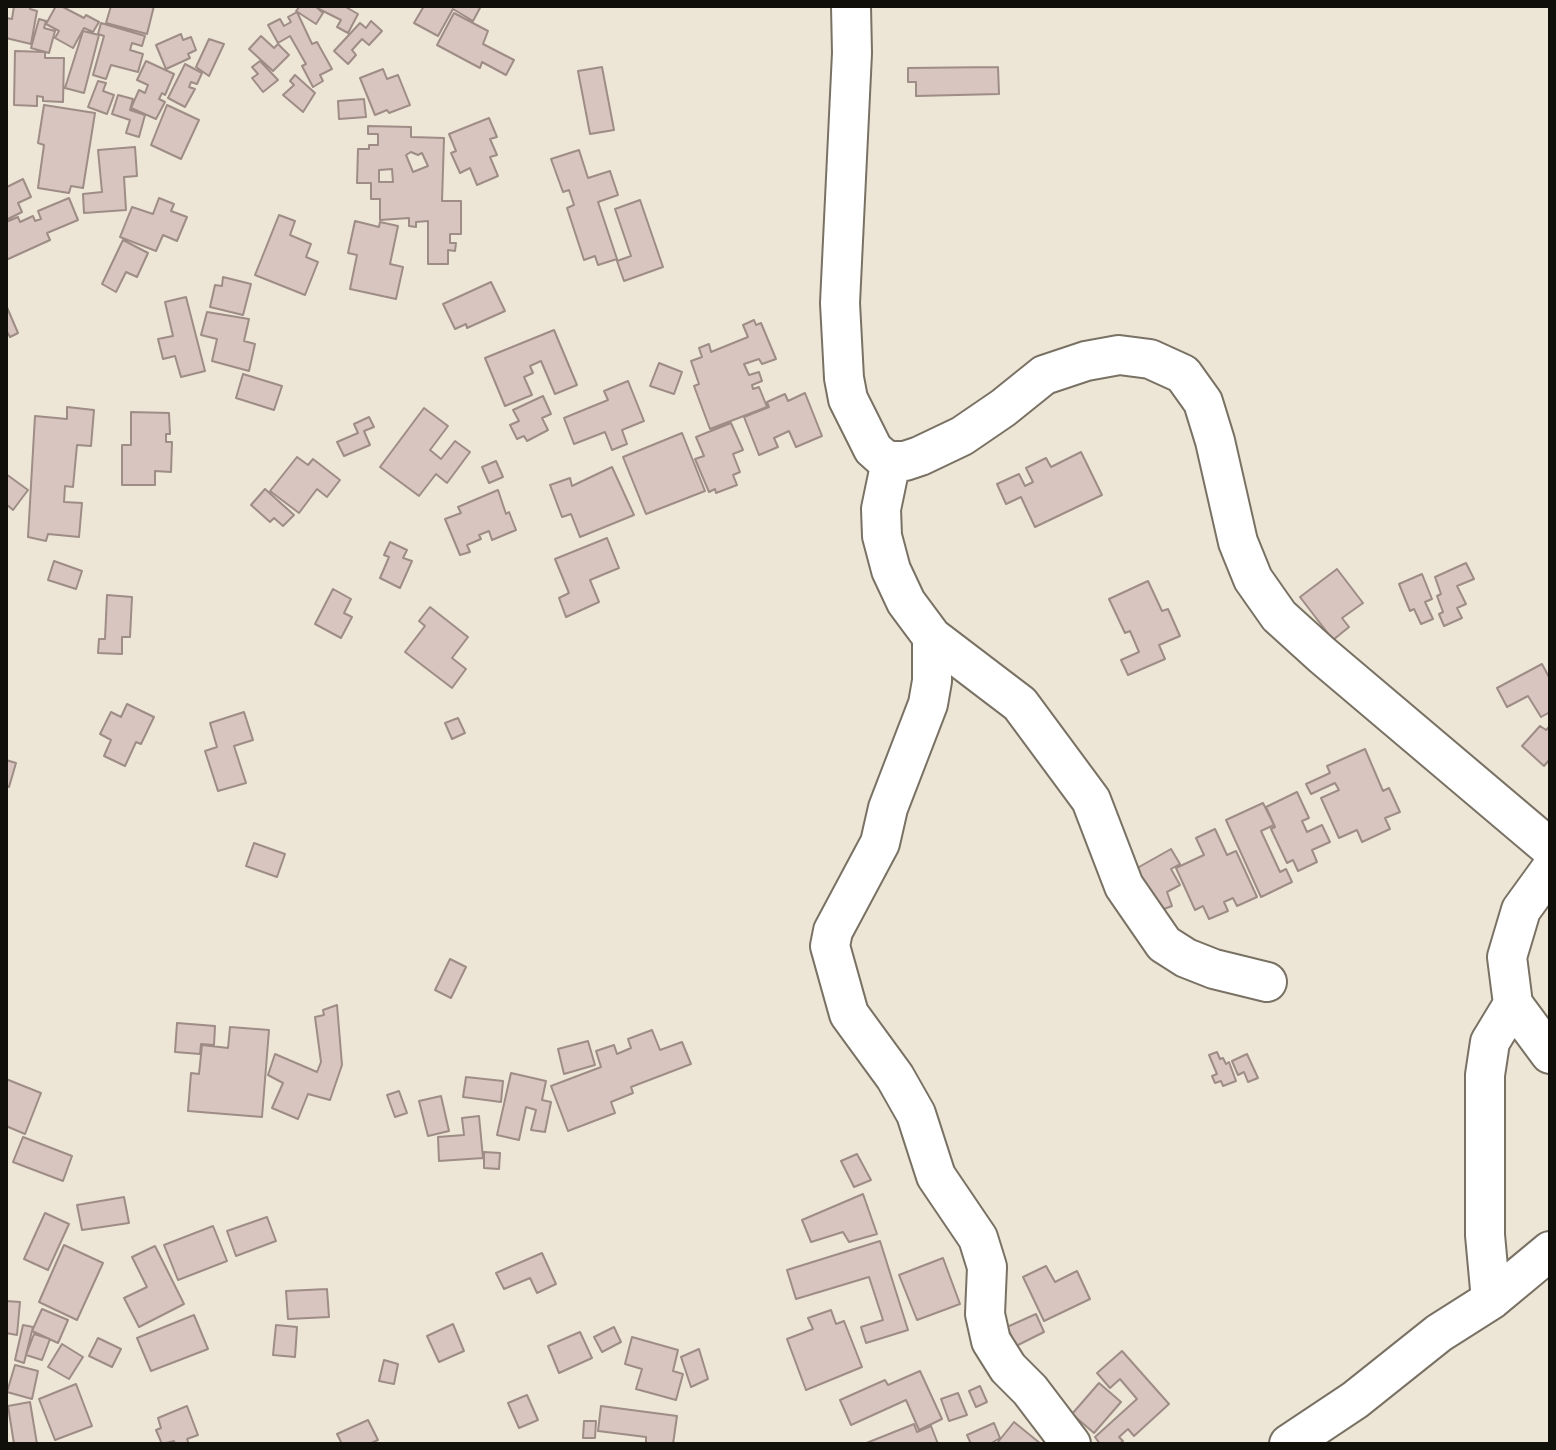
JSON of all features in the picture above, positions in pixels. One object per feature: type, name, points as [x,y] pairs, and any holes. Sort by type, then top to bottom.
[{"type":"street","points":[[851,6],[852,53],[840,303],[848,399],[873,449],[891,461],[920,456],[962,436],[1044,375],[1086,361],[1119,355],[1150,359],[1183,374],[1203,402],[1238,542],[1253,579],[1279,616],[1550,848]]},
{"type":"street","points":[[891,461],[881,509],[882,536],[891,570],[906,602],[932,637],[1020,704],[1091,800],[1124,886],[1164,944],[1186,958],[1214,969],[1267,982]]},
{"type":"street","points":[[932,637],[932,681],[928,704],[888,808],[880,843],[833,931],[830,946],[849,1014],[909,1101],[936,1176],[978,1238],[987,1267],[985,1314],[991,1341],[1008,1368],[1030,1390],[1071,1444]]},
{"type":"street","points":[[1550,870],[1521,910],[1507,957],[1513,1004],[1550,1054]]},
{"type":"street","points":[[1491,1300],[1485,1235],[1485,1075],[1490,1042],[1513,1004]]},
{"type":"street","points":[[1289,1444],[1355,1400],[1439,1333],[1491,1300],[1550,1251]]},
{"type":"building","points":[[14,6],[31,6],[30,9],[37,11],[31,44],[6,38],[6,18],[12,19]]},
{"type":"building","points":[[56,6],[99,22],[93,32],[84,28],[73,48],[55,38],[59,31],[46,24]]},
{"type":"building","points":[[111,6],[154,6],[147,34],[106,23]]},
{"type":"building","points":[[300,6],[315,6],[323,13],[316,24],[296,11]]},
{"type":"building","points":[[320,6],[344,6],[358,14],[348,33],[337,27],[341,20],[319,9]]},
{"type":"building","points":[[424,6],[480,8],[473,21],[453,9],[438,36],[414,23]]},
{"type":"building","points":[[297,12],[312,44],[317,42],[332,69],[320,75],[323,81],[313,87],[302,66],[306,64],[290,36],[278,43],[268,25],[280,19],[284,26],[291,22],[288,17]]},
{"type":"building","points":[[454,13],[488,31],[483,44],[514,60],[506,75],[482,62],[480,68],[437,45]]},
{"type":"building","points":[[39,19],[46,21],[44,28],[55,31],[49,53],[31,48]]},
{"type":"building","points":[[371,21],[382,31],[369,45],[362,39],[352,50],[356,55],[348,64],[334,51],[360,23],[366,28]]},
{"type":"building","points":[[101,23],[145,36],[142,46],[132,43],[130,50],[143,54],[138,72],[111,65],[106,79],[93,75],[104,36],[98,34]]},
{"type":"building","points":[[83,31],[99,35],[84,93],[65,88]]},
{"type":"building","points":[[181,34],[183,40],[191,37],[196,50],[188,54],[190,58],[166,69],[156,45]]},
{"type":"building","points":[[261,36],[274,48],[278,44],[289,55],[273,71],[249,49]]},
{"type":"building","points":[[209,39],[224,44],[209,76],[196,67]]},
{"type":"building","points":[[15,51],[45,52],[45,58],[64,58],[63,102],[43,101],[43,97],[37,96],[37,106],[14,105]]},
{"type":"building","points":[[146,61],[174,74],[165,95],[162,93],[159,99],[165,102],[156,119],[131,108],[139,90],[145,93],[148,85],[137,80]]},
{"type":"building","points":[[260,61],[278,80],[263,92],[252,78],[258,74],[252,67]]},
{"type":"building","points":[[185,64],[202,73],[197,84],[191,82],[189,87],[195,89],[185,107],[168,98]]},
{"type":"building","points":[[602,67],[614,130],[590,134],[578,71]]},
{"type":"building","points":[[998,67],[999,94],[916,96],[916,82],[908,82],[908,68]]},
{"type":"building","points":[[383,69],[387,79],[398,75],[410,105],[375,115],[360,78]]},
{"type":"building","points":[[295,75],[315,93],[303,112],[283,95],[294,85],[290,81]]},
{"type":"building","points":[[98,81],[106,83],[103,91],[114,95],[107,114],[88,107]]},
{"type":"building","points":[[118,95],[133,99],[130,110],[145,115],[139,137],[126,133],[130,120],[112,114]]},
{"type":"building","points":[[364,99],[366,117],[339,119],[338,101]]},
{"type":"building","points":[[44,105],[95,113],[83,188],[71,186],[69,193],[38,188],[44,145],[38,143]]},
{"type":"building","points":[[167,105],[199,120],[181,159],[151,145]]},
{"type":"building","points":[[489,118],[497,137],[490,139],[497,155],[490,157],[498,176],[477,185],[470,168],[460,173],[451,153],[456,151],[449,134]]},
{"type":"building","points":[[368,126],[411,127],[411,137],[444,138],[442,201],[461,201],[461,234],[450,234],[450,243],[456,243],[455,251],[448,250],[448,264],[428,264],[428,221],[416,222],[416,227],[409,226],[409,218],[380,220],[380,199],[371,199],[371,183],[357,183],[358,149],[378,145],[378,134],[368,134]],"holes":[[[422,153],[428,166],[413,172],[406,155]],[[392,169],[393,182],[379,182],[379,170]]]},
{"type":"building","points":[[135,147],[137,176],[124,177],[126,210],[84,213],[83,194],[102,192],[98,150]]},
{"type":"building","points":[[579,150],[588,178],[610,171],[618,195],[598,202],[617,259],[598,265],[595,256],[584,260],[567,208],[574,205],[569,190],[563,192],[551,159]]},
{"type":"building","points":[[23,179],[31,197],[18,203],[22,212],[6,220],[6,184],[7,187]]},
{"type":"building","points":[[69,198],[78,220],[47,233],[50,240],[6,260],[6,222],[18,217],[20,222],[33,216],[35,221],[41,219],[38,211]]},
{"type":"building","points":[[159,198],[174,204],[171,211],[187,217],[177,241],[163,235],[156,251],[120,237],[132,207],[153,214]]},
{"type":"building","points":[[640,200],[663,267],[624,281],[617,261],[631,256],[615,209]]},
{"type":"building","points":[[279,215],[295,221],[290,235],[311,244],[306,257],[318,262],[305,295],[255,275]]},
{"type":"building","points":[[355,221],[379,227],[380,222],[398,226],[390,264],[403,267],[396,299],[350,289],[357,255],[348,253]]},
{"type":"building","points":[[123,240],[148,253],[137,277],[126,272],[116,292],[102,284]]},
{"type":"building","points":[[223,277],[251,284],[243,315],[210,307],[215,285],[222,286]]},
{"type":"building","points":[[491,282],[505,311],[467,328],[466,324],[455,329],[443,304]]},
{"type":"building","points":[[186,297],[205,371],[181,377],[175,356],[163,359],[158,339],[173,336],[165,302]]},
{"type":"building","points":[[6,305],[18,333],[10,337],[6,330]]},
{"type":"building","points":[[207,312],[249,319],[244,341],[255,344],[249,371],[212,361],[217,339],[201,335]]},
{"type":"building","points":[[754,320],[756,325],[761,323],[776,359],[762,364],[759,359],[744,364],[749,375],[759,372],[762,381],[752,385],[753,389],[759,387],[767,407],[710,429],[694,386],[699,384],[691,361],[702,357],[699,348],[709,344],[711,352],[748,337],[743,325]]},
{"type":"building","points":[[554,330],[577,385],[555,394],[541,361],[530,366],[533,373],[524,377],[532,395],[505,406],[485,358]]},
{"type":"building","points":[[659,363],[682,372],[674,394],[650,386]]},
{"type":"building","points":[[243,374],[282,386],[274,410],[236,398]]},
{"type":"building","points":[[628,381],[644,421],[622,430],[627,444],[612,450],[605,432],[574,444],[564,418],[608,400],[604,391]]},
{"type":"building","points":[[805,393],[822,436],[796,447],[789,431],[774,438],[778,447],[759,455],[744,417],[769,407],[767,402],[785,394],[788,401]]},
{"type":"building","points":[[543,396],[551,414],[542,418],[548,430],[527,441],[524,436],[517,439],[510,425],[519,421],[513,410]]},
{"type":"building","points":[[67,407],[94,410],[91,446],[77,445],[73,487],[65,486],[64,502],[82,503],[79,537],[48,534],[46,541],[28,537],[35,416],[67,419]]},
{"type":"building","points":[[424,408],[448,426],[430,450],[441,459],[455,441],[470,452],[447,483],[436,474],[419,496],[380,467]]},
{"type":"building","points":[[131,412],[169,413],[170,434],[166,434],[166,442],[172,442],[171,472],[155,471],[155,485],[122,485],[122,445],[131,445]]},
{"type":"building","points":[[369,417],[374,427],[364,431],[370,445],[344,456],[337,442],[358,433],[354,424]]},
{"type":"building","points":[[731,423],[743,450],[733,454],[740,472],[733,475],[737,485],[716,493],[715,489],[709,492],[695,459],[704,456],[696,437]]},
{"type":"building","points":[[682,433],[705,491],[646,514],[623,457]]},
{"type":"building","points":[[1081,452],[1102,495],[1035,527],[1021,497],[1006,504],[997,484],[1019,474],[1025,486],[1033,482],[1026,468],[1046,458],[1051,467]]},
{"type":"building","points":[[297,457],[308,465],[313,459],[340,480],[327,497],[317,489],[299,513],[270,491]]},
{"type":"building","points":[[496,461],[503,477],[489,483],[482,467]]},
{"type":"building","points":[[612,467],[634,515],[580,537],[571,514],[562,517],[550,485],[570,478],[572,486]]},
{"type":"building","points":[[6,474],[28,490],[13,510],[6,504]]},
{"type":"building","points":[[265,489],[294,515],[283,526],[274,518],[270,522],[251,505]]},
{"type":"building","points":[[498,490],[506,514],[509,512],[516,530],[492,540],[489,531],[479,535],[481,539],[467,545],[470,552],[460,555],[445,519],[461,513],[458,507]]},
{"type":"building","points":[[607,538],[619,568],[590,580],[599,602],[566,617],[559,598],[569,593],[555,559]]},
{"type":"building","points":[[390,542],[407,550],[403,558],[412,561],[400,588],[380,578],[389,557],[384,555]]},
{"type":"building","points":[[54,561],[82,571],[76,589],[48,580]]},
{"type":"building","points":[[1466,563],[1474,579],[1457,586],[1466,604],[1457,608],[1462,618],[1444,626],[1437,596],[1441,594],[1435,577]]},
{"type":"building","points":[[1337,569],[1363,603],[1342,618],[1349,627],[1333,640],[1300,597]]},
{"type":"building","points":[[1422,574],[1432,599],[1425,602],[1433,619],[1421,624],[1414,609],[1410,611],[1399,584]]},
{"type":"building","points":[[1148,581],[1162,611],[1168,609],[1180,636],[1159,645],[1165,659],[1128,675],[1121,660],[1139,652],[1130,631],[1125,633],[1109,599]]},
{"type":"building","points":[[333,589],[351,599],[344,613],[352,617],[341,638],[315,624]]},
{"type":"building","points":[[107,595],[132,597],[130,637],[122,637],[122,654],[98,653],[99,639],[105,639]]},
{"type":"building","points":[[430,607],[468,637],[452,658],[466,669],[452,688],[405,652],[425,626],[419,621]]},
{"type":"building","points":[[1542,664],[1550,679],[1550,712],[1541,717],[1528,696],[1507,707],[1497,688]]},
{"type":"building","points":[[127,704],[154,717],[141,744],[136,742],[125,766],[104,756],[111,740],[100,734],[111,712],[121,717]]},
{"type":"building","points":[[244,712],[253,740],[234,746],[246,783],[218,791],[205,751],[217,747],[210,723]]},
{"type":"building","points":[[458,718],[465,733],[452,739],[445,723]]},
{"type":"building","points":[[1540,726],[1546,730],[1550,726],[1550,759],[1544,766],[1522,746]]},
{"type":"building","points":[[1365,749],[1383,791],[1389,788],[1400,812],[1385,818],[1390,829],[1362,842],[1357,830],[1339,838],[1321,798],[1339,790],[1335,783],[1311,794],[1306,784],[1330,773],[1327,766]]},
{"type":"building","points":[[6,760],[16,763],[9,787],[6,786]]},
{"type":"building","points":[[1297,792],[1309,818],[1302,821],[1307,832],[1322,825],[1330,842],[1312,850],[1317,862],[1298,871],[1293,860],[1287,863],[1271,829],[1275,827],[1266,807]]},
{"type":"building","points":[[1263,803],[1274,825],[1261,831],[1280,872],[1286,869],[1292,882],[1261,897],[1226,820]]},
{"type":"building","points":[[1215,829],[1227,855],[1236,851],[1257,897],[1237,906],[1233,898],[1224,902],[1228,911],[1209,919],[1203,906],[1195,910],[1176,868],[1204,855],[1196,838]]},
{"type":"building","points":[[254,843],[285,854],[277,877],[246,866]]},
{"type":"building","points":[[1171,849],[1180,864],[1171,869],[1180,885],[1167,892],[1172,906],[1156,912],[1123,876]]},
{"type":"building","points":[[450,959],[466,967],[451,998],[435,990]]},
{"type":"building","points":[[337,1005],[342,1065],[330,1100],[308,1094],[298,1119],[272,1108],[283,1083],[268,1075],[275,1054],[317,1072],[321,1062],[315,1017],[324,1015],[323,1010]]},
{"type":"building","points":[[177,1023],[215,1026],[214,1045],[201,1044],[200,1054],[175,1052]]},
{"type":"building","points":[[230,1027],[269,1030],[262,1117],[188,1111],[191,1073],[199,1074],[202,1045],[228,1048]]},
{"type":"building","points":[[652,1030],[660,1050],[682,1042],[691,1064],[631,1087],[633,1093],[611,1102],[615,1113],[568,1131],[551,1086],[601,1067],[596,1051],[614,1045],[617,1054],[631,1048],[628,1039]]},
{"type":"building","points":[[588,1041],[595,1065],[564,1074],[558,1049]]},
{"type":"building","points":[[1217,1052],[1226,1064],[1229,1062],[1236,1081],[1223,1086],[1221,1081],[1215,1083],[1212,1076],[1217,1074],[1209,1055]]},
{"type":"building","points":[[1247,1054],[1258,1078],[1248,1082],[1244,1072],[1238,1075],[1232,1061]]},
{"type":"building","points":[[511,1073],[546,1081],[542,1100],[551,1102],[545,1132],[531,1130],[536,1110],[526,1107],[519,1140],[497,1135]]},
{"type":"building","points":[[466,1077],[503,1081],[501,1102],[463,1097]]},
{"type":"building","points":[[6,1079],[41,1093],[25,1134],[6,1126]]},
{"type":"building","points":[[399,1091],[407,1113],[395,1117],[387,1095]]},
{"type":"building","points":[[441,1096],[449,1131],[428,1136],[419,1101]]},
{"type":"building","points":[[479,1116],[483,1158],[439,1161],[438,1137],[464,1135],[462,1118]]},
{"type":"building","points":[[23,1137],[72,1156],[63,1181],[13,1162]]},
{"type":"building","points":[[484,1152],[500,1153],[499,1169],[484,1168]]},
{"type":"building","points":[[857,1154],[871,1180],[854,1187],[841,1161]]},
{"type":"building","points":[[863,1194],[877,1234],[849,1242],[843,1232],[811,1242],[802,1220]]},
{"type":"building","points":[[124,1197],[129,1223],[82,1230],[77,1205]]},
{"type":"building","points":[[45,1213],[69,1224],[48,1270],[24,1259]]},
{"type":"building","points":[[267,1217],[276,1241],[236,1256],[227,1231]]},
{"type":"building","points":[[213,1226],[227,1261],[178,1280],[164,1245]]},
{"type":"building","points":[[880,1241],[908,1330],[866,1343],[861,1327],[883,1320],[869,1277],[796,1299],[787,1270]]},
{"type":"building","points":[[64,1245],[103,1263],[77,1320],[39,1302]]},
{"type":"building","points":[[155,1246],[184,1304],[139,1327],[124,1298],[147,1287],[132,1257]]},
{"type":"building","points":[[542,1253],[556,1284],[537,1293],[530,1278],[504,1289],[496,1273]]},
{"type":"building","points":[[943,1258],[960,1304],[917,1320],[899,1275]]},
{"type":"building","points":[[1046,1266],[1055,1282],[1077,1271],[1090,1299],[1044,1321],[1023,1277]]},
{"type":"building","points":[[327,1289],[329,1317],[288,1319],[286,1291]]},
{"type":"building","points":[[6,1301],[20,1302],[17,1335],[6,1333]]},
{"type":"building","points":[[42,1309],[68,1320],[58,1343],[32,1331]]},
{"type":"building","points":[[831,1310],[836,1324],[844,1321],[862,1367],[806,1390],[787,1339],[813,1329],[808,1318]]},
{"type":"building","points":[[1036,1314],[1044,1332],[1016,1346],[1007,1327]]},
{"type":"building","points":[[194,1315],[208,1349],[151,1371],[137,1338]]},
{"type":"building","points":[[453,1324],[464,1351],[439,1362],[427,1336]]},
{"type":"building","points":[[23,1325],[33,1327],[24,1363],[15,1360]]},
{"type":"building","points":[[276,1325],[297,1327],[295,1357],[273,1355]]},
{"type":"building","points":[[614,1327],[621,1342],[602,1352],[594,1337]]},
{"type":"building","points":[[580,1332],[592,1358],[559,1373],[548,1346]]},
{"type":"building","points":[[34,1334],[50,1339],[42,1360],[26,1355]]},
{"type":"building","points":[[632,1337],[678,1350],[673,1371],[683,1374],[676,1400],[636,1389],[642,1369],[625,1364]]},
{"type":"building","points":[[98,1338],[121,1349],[112,1367],[89,1356]]},
{"type":"building","points":[[62,1344],[83,1357],[69,1379],[48,1367]]},
{"type":"building","points":[[699,1349],[708,1379],[691,1387],[681,1357]]},
{"type":"building","points":[[1122,1351],[1169,1404],[1134,1436],[1128,1429],[1119,1437],[1123,1441],[1119,1444],[1100,1444],[1095,1437],[1137,1399],[1120,1379],[1110,1388],[1097,1373]]},
{"type":"building","points":[[384,1360],[398,1364],[394,1384],[379,1381]]},
{"type":"building","points":[[15,1365],[38,1371],[32,1399],[7,1392]]},
{"type":"building","points":[[920,1371],[942,1419],[919,1430],[906,1400],[851,1425],[840,1400],[885,1380],[888,1385]]},
{"type":"building","points":[[1099,1383],[1121,1402],[1094,1433],[1072,1414]]},
{"type":"building","points":[[76,1384],[92,1426],[55,1440],[39,1399]]},
{"type":"building","points":[[980,1386],[987,1402],[976,1407],[969,1391]]},
{"type":"building","points":[[958,1393],[967,1415],[949,1421],[941,1399]]},
{"type":"building","points":[[527,1395],[538,1420],[519,1428],[508,1403]]},
{"type":"building","points":[[30,1402],[37,1444],[14,1444],[8,1406]]},
{"type":"building","points":[[187,1406],[198,1435],[187,1439],[189,1444],[175,1444],[174,1441],[162,1444],[156,1430],[161,1428],[158,1418]]},
{"type":"building","points":[[601,1406],[677,1416],[673,1444],[646,1444],[646,1437],[598,1431]]},
{"type":"building","points":[[368,1420],[378,1440],[369,1444],[342,1444],[337,1434]]},
{"type":"building","points":[[584,1421],[596,1421],[595,1438],[583,1438]]},
{"type":"building","points":[[1014,1422],[1041,1444],[1000,1444],[998,1442]]},
{"type":"building","points":[[994,1423],[1000,1438],[990,1444],[971,1444],[967,1435]]},
{"type":"building","points":[[914,1424],[917,1432],[931,1426],[938,1444],[864,1444]]}]
